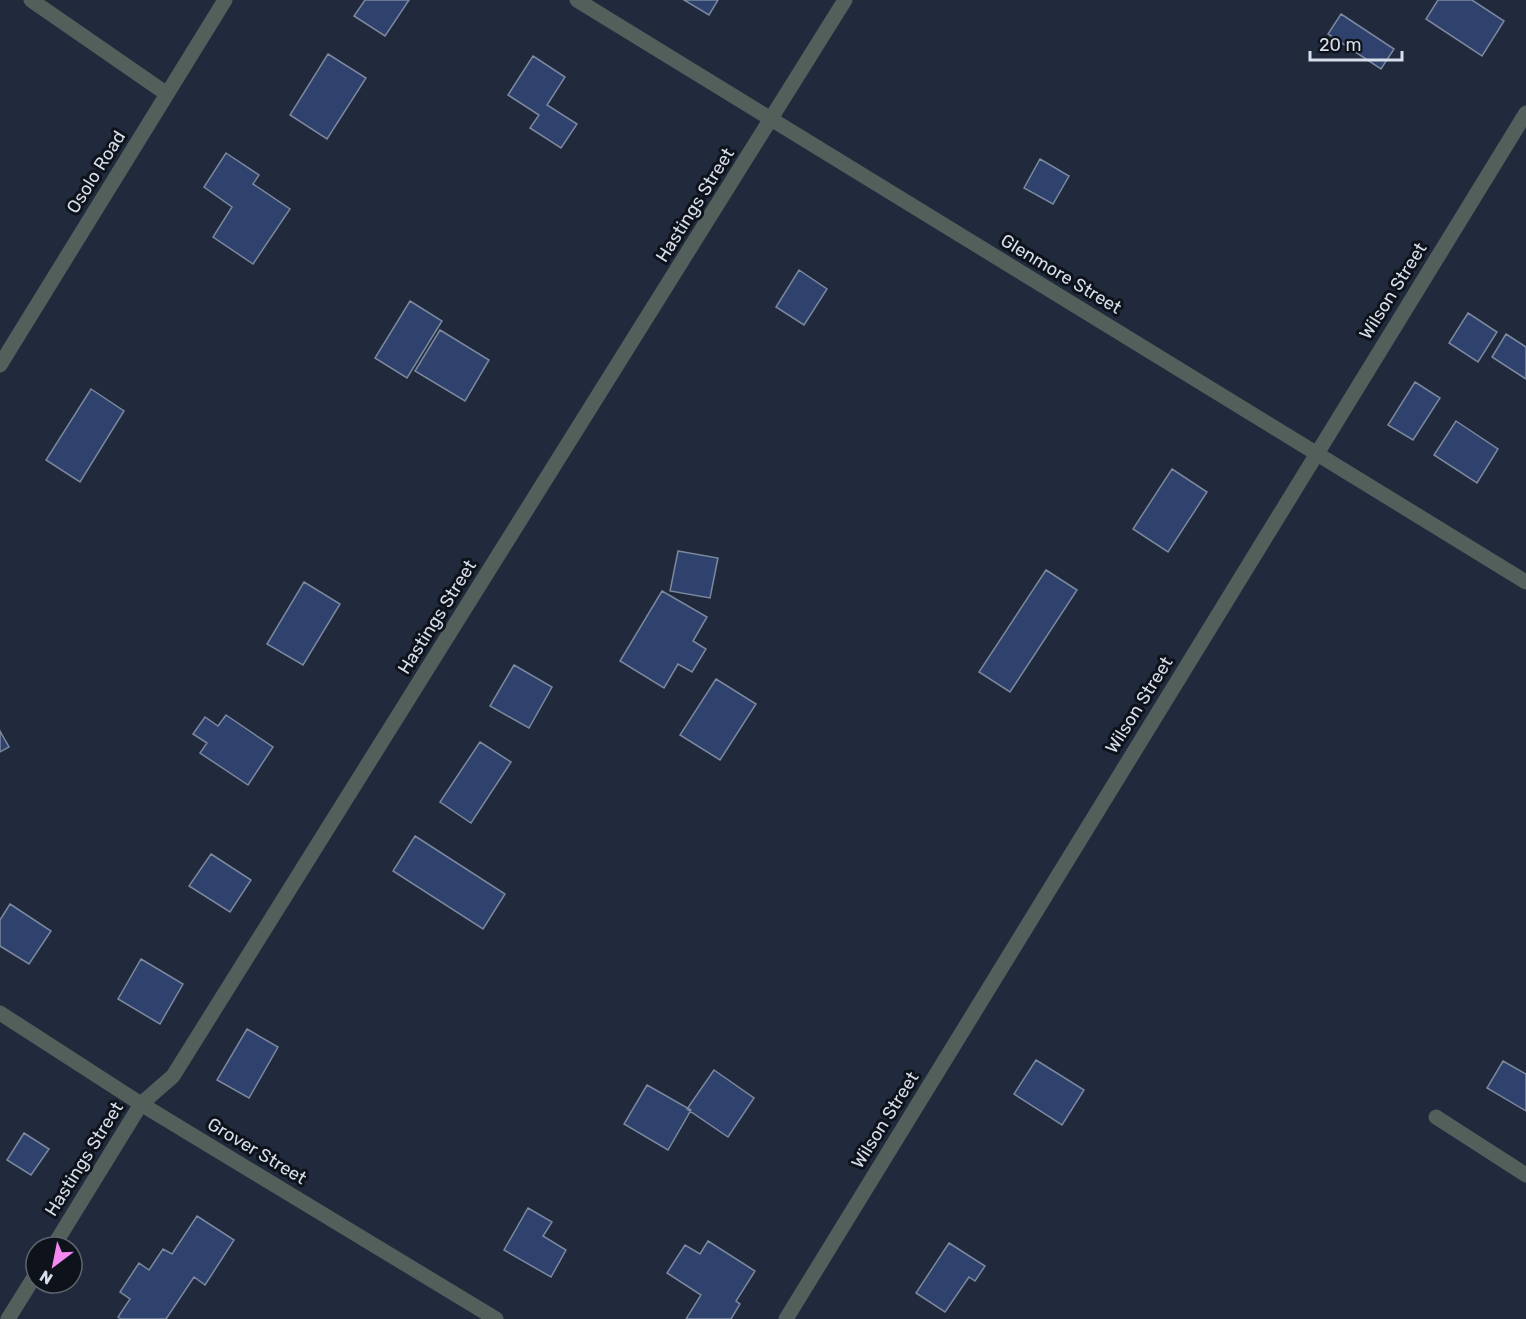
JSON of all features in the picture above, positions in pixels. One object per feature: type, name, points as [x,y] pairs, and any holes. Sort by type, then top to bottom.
[{"type":"street","points":[[31,0],[167,94]]},
{"type":"street","name":"Osolo Road","points":[[0,365],[225,0]]},
{"type":"street","name":"Glenmore Street","points":[[577,0],[1526,582]]},
{"type":"street","name":"Hastings Street","points":[[60,1235],[141,1104],[173,1076],[845,0]]},
{"type":"street","name":"Wilson Street","points":[[786,1319],[1526,113]]},
{"type":"street","name":"Grover Street","points":[[0,1013],[141,1104],[496,1319]]},
{"type":"street","points":[[1436,1117],[1526,1175]]},
{"type":"street","points":[[8,1319],[24,1293]]},
{"type":"building","points":[[365,0],[409,0],[385,36],[354,16]]},
{"type":"building","points":[[684,0],[718,0],[709,15]]},
{"type":"building","points":[[1438,0],[1472,0],[1504,21],[1482,56],[1426,19]]},
{"type":"building","points":[[1341,14],[1394,49],[1381,69],[1328,34]]},
{"type":"building","points":[[328,54],[366,78],[327,139],[290,115]]},
{"type":"building","points":[[533,56],[565,77],[547,105],[577,124],[561,148],[530,128],[539,115],[508,95]]},
{"type":"building","points":[[226,153],[259,175],[253,184],[290,209],[253,264],[213,237],[232,207],[204,187]]},
{"type":"building","points":[[1040,159],[1069,176],[1053,204],[1024,188]]},
{"type":"building","points":[[799,270],[827,289],[804,325],[776,307]]},
{"type":"building","points":[[410,301],[442,321],[407,378],[375,358]]},
{"type":"building","points":[[1468,313],[1497,332],[1478,362],[1449,343]]},
{"type":"building","points":[[440,330],[489,360],[465,401],[415,371]]},
{"type":"building","points":[[1506,334],[1526,347],[1526,379],[1492,357]]},
{"type":"building","points":[[1415,382],[1440,398],[1413,440],[1388,425]]},
{"type":"building","points":[[91,389],[124,411],[80,482],[46,460]]},
{"type":"building","points":[[1456,421],[1498,449],[1477,483],[1434,455]]},
{"type":"building","points":[[1172,469],[1207,492],[1168,552],[1133,529]]},
{"type":"building","points":[[678,551],[718,558],[710,598],[670,591]]},
{"type":"building","points":[[1046,570],[1077,590],[1010,692],[979,672]]},
{"type":"building","points":[[304,582],[340,604],[303,665],[267,644]]},
{"type":"building","points":[[662,591],[707,617],[693,641],[706,649],[692,672],[678,664],[664,688],[620,661]]},
{"type":"building","points":[[514,665],[552,687],[529,728],[490,706]]},
{"type":"building","points":[[716,679],[756,704],[720,760],[680,735]]},
{"type":"building","points":[[226,715],[273,747],[248,785],[200,753],[207,743],[193,734],[205,717],[218,726]]},
{"type":"building","points":[[0,731],[9,747],[0,752]]},
{"type":"building","points":[[480,742],[511,762],[471,823],[440,802]]},
{"type":"building","points":[[415,836],[505,894],[483,929],[393,871]]},
{"type":"building","points":[[211,854],[251,880],[230,912],[189,886]]},
{"type":"building","points":[[10,904],[51,931],[29,964],[0,946],[0,920]]},
{"type":"building","points":[[141,959],[183,984],[160,1024],[118,999]]},
{"type":"building","points":[[247,1029],[278,1047],[249,1098],[217,1080]]},
{"type":"building","points":[[1036,1060],[1084,1090],[1062,1125],[1014,1094]]},
{"type":"building","points":[[1503,1061],[1526,1074],[1526,1111],[1487,1088]]},
{"type":"building","points":[[714,1070],[754,1098],[728,1137],[687,1109]]},
{"type":"building","points":[[647,1085],[691,1110],[668,1150],[624,1124]]},
{"type":"building","points":[[24,1133],[49,1149],[31,1175],[7,1160]]},
{"type":"building","points":[[528,1208],[552,1222],[543,1236],[566,1250],[551,1277],[504,1250]]},
{"type":"building","points":[[197,1216],[234,1240],[205,1285],[194,1277],[166,1319],[121,1319],[118,1317],[130,1299],[120,1292],[139,1263],[149,1270],[163,1249],[172,1254]]},
{"type":"building","points":[[708,1241],[755,1271],[736,1301],[740,1304],[731,1319],[686,1319],[701,1295],[667,1273],[685,1245],[700,1254]]},
{"type":"building","points":[[949,1243],[985,1266],[975,1281],[969,1277],[945,1312],[916,1293]]}]
